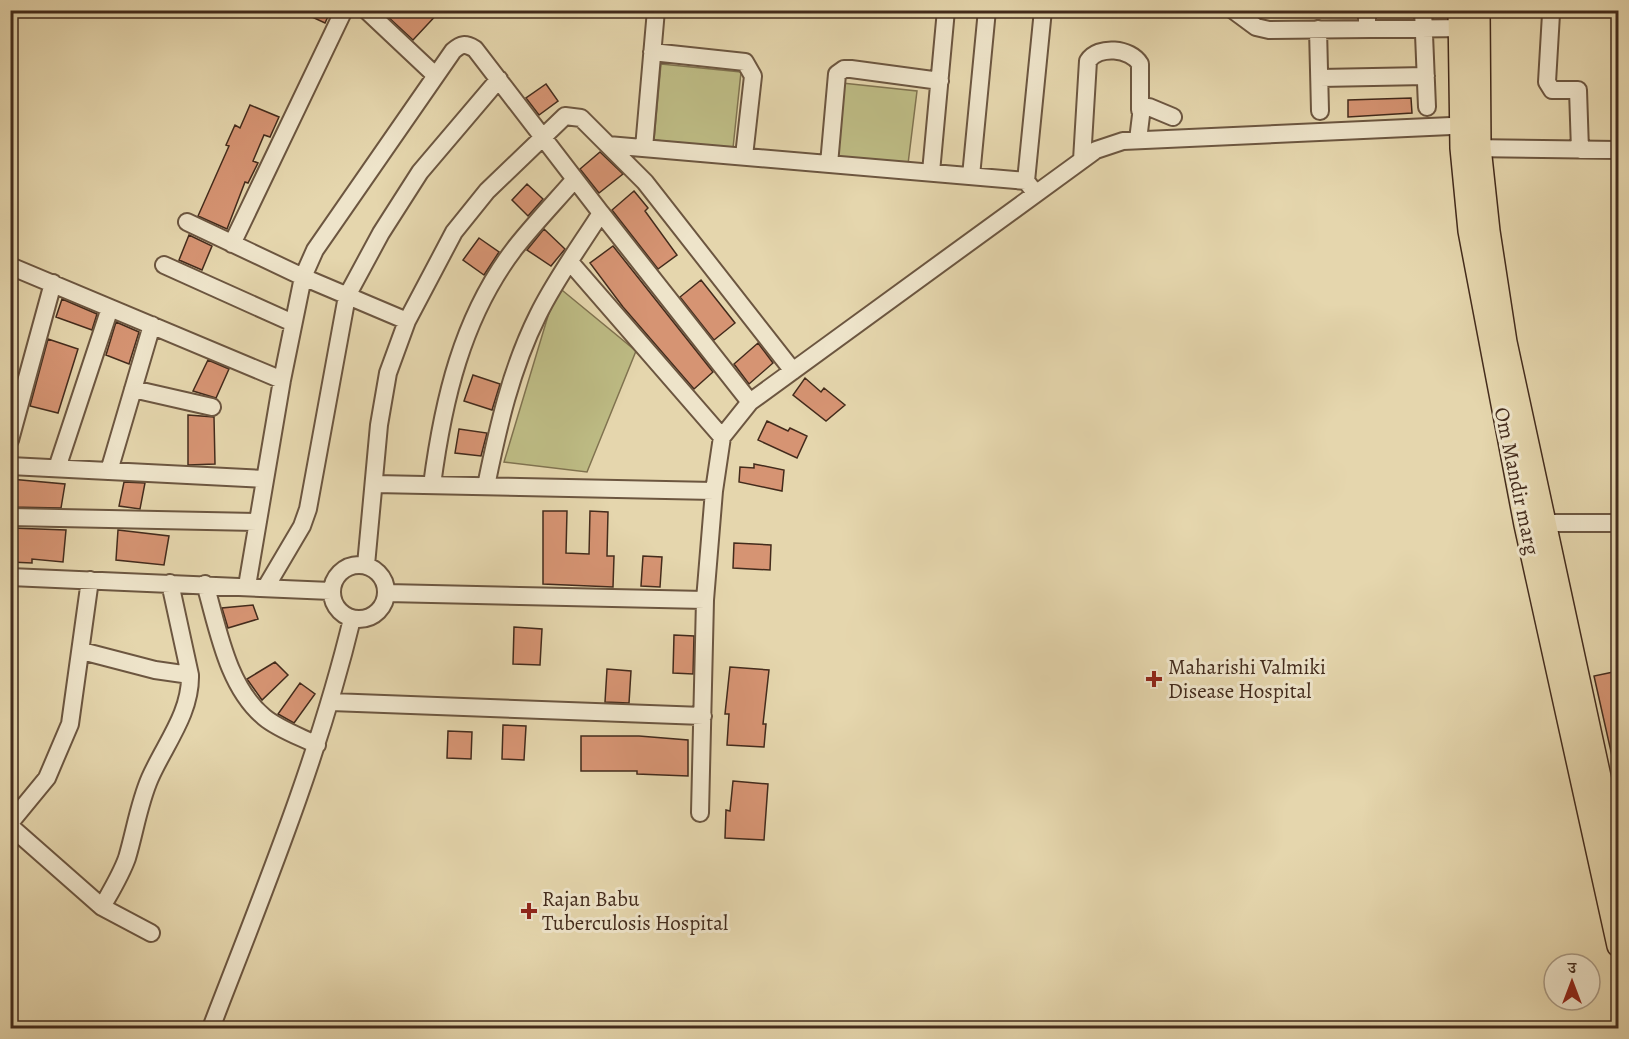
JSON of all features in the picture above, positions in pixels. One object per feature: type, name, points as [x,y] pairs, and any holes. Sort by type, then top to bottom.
[{"type":"main road","name":"Om Mandir marg","points":[[1469,19],[1468,231],[1571,686],[1616,924],[1618,946]]},
{"type":"main road","name":"Om Mandir marg","points":[[1571,686],[1618,860]]},
{"type":"street","points":[[231,244],[344,10]]},
{"type":"street","points":[[366,10],[435,75]]},
{"type":"street","points":[[644,148],[656,10]]},
{"type":"street","points":[[931,172],[946,10]]},
{"type":"street","points":[[970,176],[987,10]]},
{"type":"street","points":[[1031,188],[1043,10]]},
{"type":"street","points":[[1233,10],[1256,27],[1424,28],[1469,19]]},
{"type":"street","points":[[1367,10],[1367,29]]},
{"type":"street","points":[[1423,10],[1427,107]]},
{"type":"street","points":[[1551,14],[1547,81],[1552,90],[1578,90],[1580,150]]},
{"type":"street","points":[[1318,29],[1320,111]]},
{"type":"street","points":[[248,586],[282,380],[303,277],[315,250],[435,75],[460,45],[468,44],[475,48],[750,402]]},
{"type":"street","points":[[1082,160],[1088,61],[1098,51],[1129,53],[1136,57],[1140,64],[1138,140]]},
{"type":"street","points":[[652,52],[745,62],[753,76],[744,156]]},
{"type":"street","points":[[829,164],[837,74],[844,69],[851,69],[940,81]]},
{"type":"street","points":[[1320,78],[1426,76]]},
{"type":"street","points":[[266,587],[302,526],[308,509],[347,296],[381,233],[420,172],[499,79]]},
{"type":"street","points":[[1140,110],[1145,106],[1173,117]]},
{"type":"street","points":[[366,565],[380,425],[388,373],[407,321],[454,232],[487,191],[565,116],[573,115],[581,118],[645,182],[792,371]]},
{"type":"street","points":[[700,813],[705,600],[714,490],[722,437],[750,402],[1031,188],[1108,145],[1138,140],[1470,125]]},
{"type":"street","points":[[608,145],[931,172],[970,176],[1031,188]]},
{"type":"street","points":[[1470,148],[1618,150]]},
{"type":"street","points":[[432,485],[446,400],[481,301],[514,249],[575,178]]},
{"type":"street","points":[[486,486],[497,431],[513,375],[538,314],[601,213]]},
{"type":"street","points":[[187,222],[303,277],[407,321]]},
{"type":"street","points":[[570,262],[722,437]]},
{"type":"street","points":[[164,265],[293,323]]},
{"type":"street","points":[[10,266],[282,380]]},
{"type":"street","points":[[10,440],[53,283]]},
{"type":"street","points":[[57,468],[110,308]]},
{"type":"street","points":[[109,471],[152,325]]},
{"type":"street","points":[[133,389],[212,407]]},
{"type":"street","points":[[10,466],[265,479]]},
{"type":"street","points":[[375,484],[714,490]]},
{"type":"street","points":[[10,517],[258,522]]},
{"type":"street","points":[[1535,523],[1618,523]]},
{"type":"street","points":[[354,565],[366,565],[381,576],[387,593],[384,605],[376,614],[365,619],[352,619],[341,613],[334,603],[331,591],[334,579],[342,570],[354,565]]},
{"type":"street","points":[[10,577],[331,591]]},
{"type":"street","points":[[90,580],[82,651],[70,724],[46,778],[10,824],[102,907],[151,933]]},
{"type":"street","points":[[102,907],[127,859],[137,815],[150,778],[188,703],[190,675],[170,583]]},
{"type":"street","points":[[206,584],[222,644],[247,698],[265,718],[317,745]]},
{"type":"street","points":[[387,593],[705,600]]},
{"type":"street","points":[[211,1029],[317,745],[331,702],[352,619]]},
{"type":"street","points":[[82,651],[155,670],[190,675]]},
{"type":"street","points":[[331,702],[703,716]]},
{"type":"shaded area","points":[[661,64],[741,72],[733,148],[654,140]]},
{"type":"shaded area","points":[[842,83],[917,91],[908,164],[833,156]]},
{"type":"shaded area","points":[[557,286],[636,351],[587,472],[504,462]]},
{"type":"building","points":[[297,10],[331,10],[325,23]]},
{"type":"building","points":[[390,10],[441,10],[413,40],[386,15]]},
{"type":"building","points":[[546,84],[558,101],[539,115],[526,98]]},
{"type":"building","points":[[1411,98],[1412,113],[1348,117],[1348,100]]},
{"type":"building","points":[[250,105],[279,117],[270,137],[264,135],[253,161],[258,163],[248,183],[245,182],[227,229],[198,216],[229,146],[226,145],[235,125],[240,128]]},
{"type":"building","points":[[600,152],[623,174],[599,193],[580,169]]},
{"type":"building","points":[[527,184],[543,199],[528,216],[512,200]]},
{"type":"building","points":[[634,191],[648,208],[645,211],[677,255],[658,269],[612,210]]},
{"type":"building","points":[[544,229],[565,249],[551,266],[527,250]]},
{"type":"building","points":[[189,235],[212,246],[202,270],[179,260]]},
{"type":"building","points":[[479,238],[499,252],[484,275],[463,260]]},
{"type":"building","points":[[613,246],[713,372],[694,389],[623,307],[590,263]]},
{"type":"building","points":[[701,280],[735,323],[714,340],[680,297]]},
{"type":"building","points":[[62,299],[97,314],[92,330],[56,317]]},
{"type":"building","points":[[116,322],[139,332],[129,364],[106,355]]},
{"type":"building","points":[[48,339],[78,349],[58,413],[30,406]]},
{"type":"building","points":[[758,343],[773,363],[749,384],[734,364]]},
{"type":"building","points":[[208,360],[229,369],[216,398],[193,391]]},
{"type":"building","points":[[473,375],[500,384],[492,410],[464,401]]},
{"type":"building","points":[[805,378],[821,392],[824,388],[845,405],[826,421],[793,395]]},
{"type":"building","points":[[188,415],[214,417],[215,464],[188,465]]},
{"type":"building","points":[[767,421],[788,431],[790,428],[807,436],[797,458],[758,440]]},
{"type":"building","points":[[459,429],[487,433],[481,456],[455,453]]},
{"type":"building","points":[[754,464],[784,470],[782,491],[739,482],[740,467],[754,468]]},
{"type":"building","points":[[10,479],[65,484],[61,508],[10,507]]},
{"type":"building","points":[[124,482],[145,483],[140,509],[119,506]]},
{"type":"building","points":[[543,511],[567,511],[566,553],[589,554],[590,511],[608,512],[607,556],[614,556],[613,587],[543,584]]},
{"type":"building","points":[[11,528],[66,530],[63,562],[32,559],[32,563],[10,562]]},
{"type":"building","points":[[118,530],[169,536],[164,565],[116,560]]},
{"type":"building","points":[[734,543],[771,545],[770,570],[733,568]]},
{"type":"building","points":[[643,556],[662,557],[660,587],[641,586]]},
{"type":"building","points":[[253,605],[258,619],[228,628],[222,608]]},
{"type":"building","points":[[514,627],[542,629],[540,665],[513,664]]},
{"type":"building","points":[[674,635],[694,636],[693,674],[673,673]]},
{"type":"building","points":[[275,662],[288,675],[262,700],[247,679]]},
{"type":"building","points":[[730,667],[769,670],[763,724],[766,724],[764,747],[727,745],[729,714],[725,714]]},
{"type":"building","points":[[607,669],[631,671],[629,703],[605,702]]},
{"type":"building","points":[[1618,671],[1618,764],[1614,765],[1594,676]]},
{"type":"building","points":[[300,683],[315,694],[294,723],[278,714]]},
{"type":"building","points":[[503,725],[526,726],[524,760],[502,759]]},
{"type":"building","points":[[448,731],[472,732],[471,759],[447,758]]},
{"type":"building","points":[[581,736],[639,736],[688,740],[688,776],[637,774],[637,771],[581,771]]},
{"type":"building","points":[[733,781],[768,784],[764,840],[725,838],[726,810],[730,811]]},
{"type":"place","name":"Maharishi Valmiki Disease Hospital","points":[[1154,679]]},
{"type":"place","name":"Rajan Babu Tuberculosis Hospital","points":[[529,911]]}]
